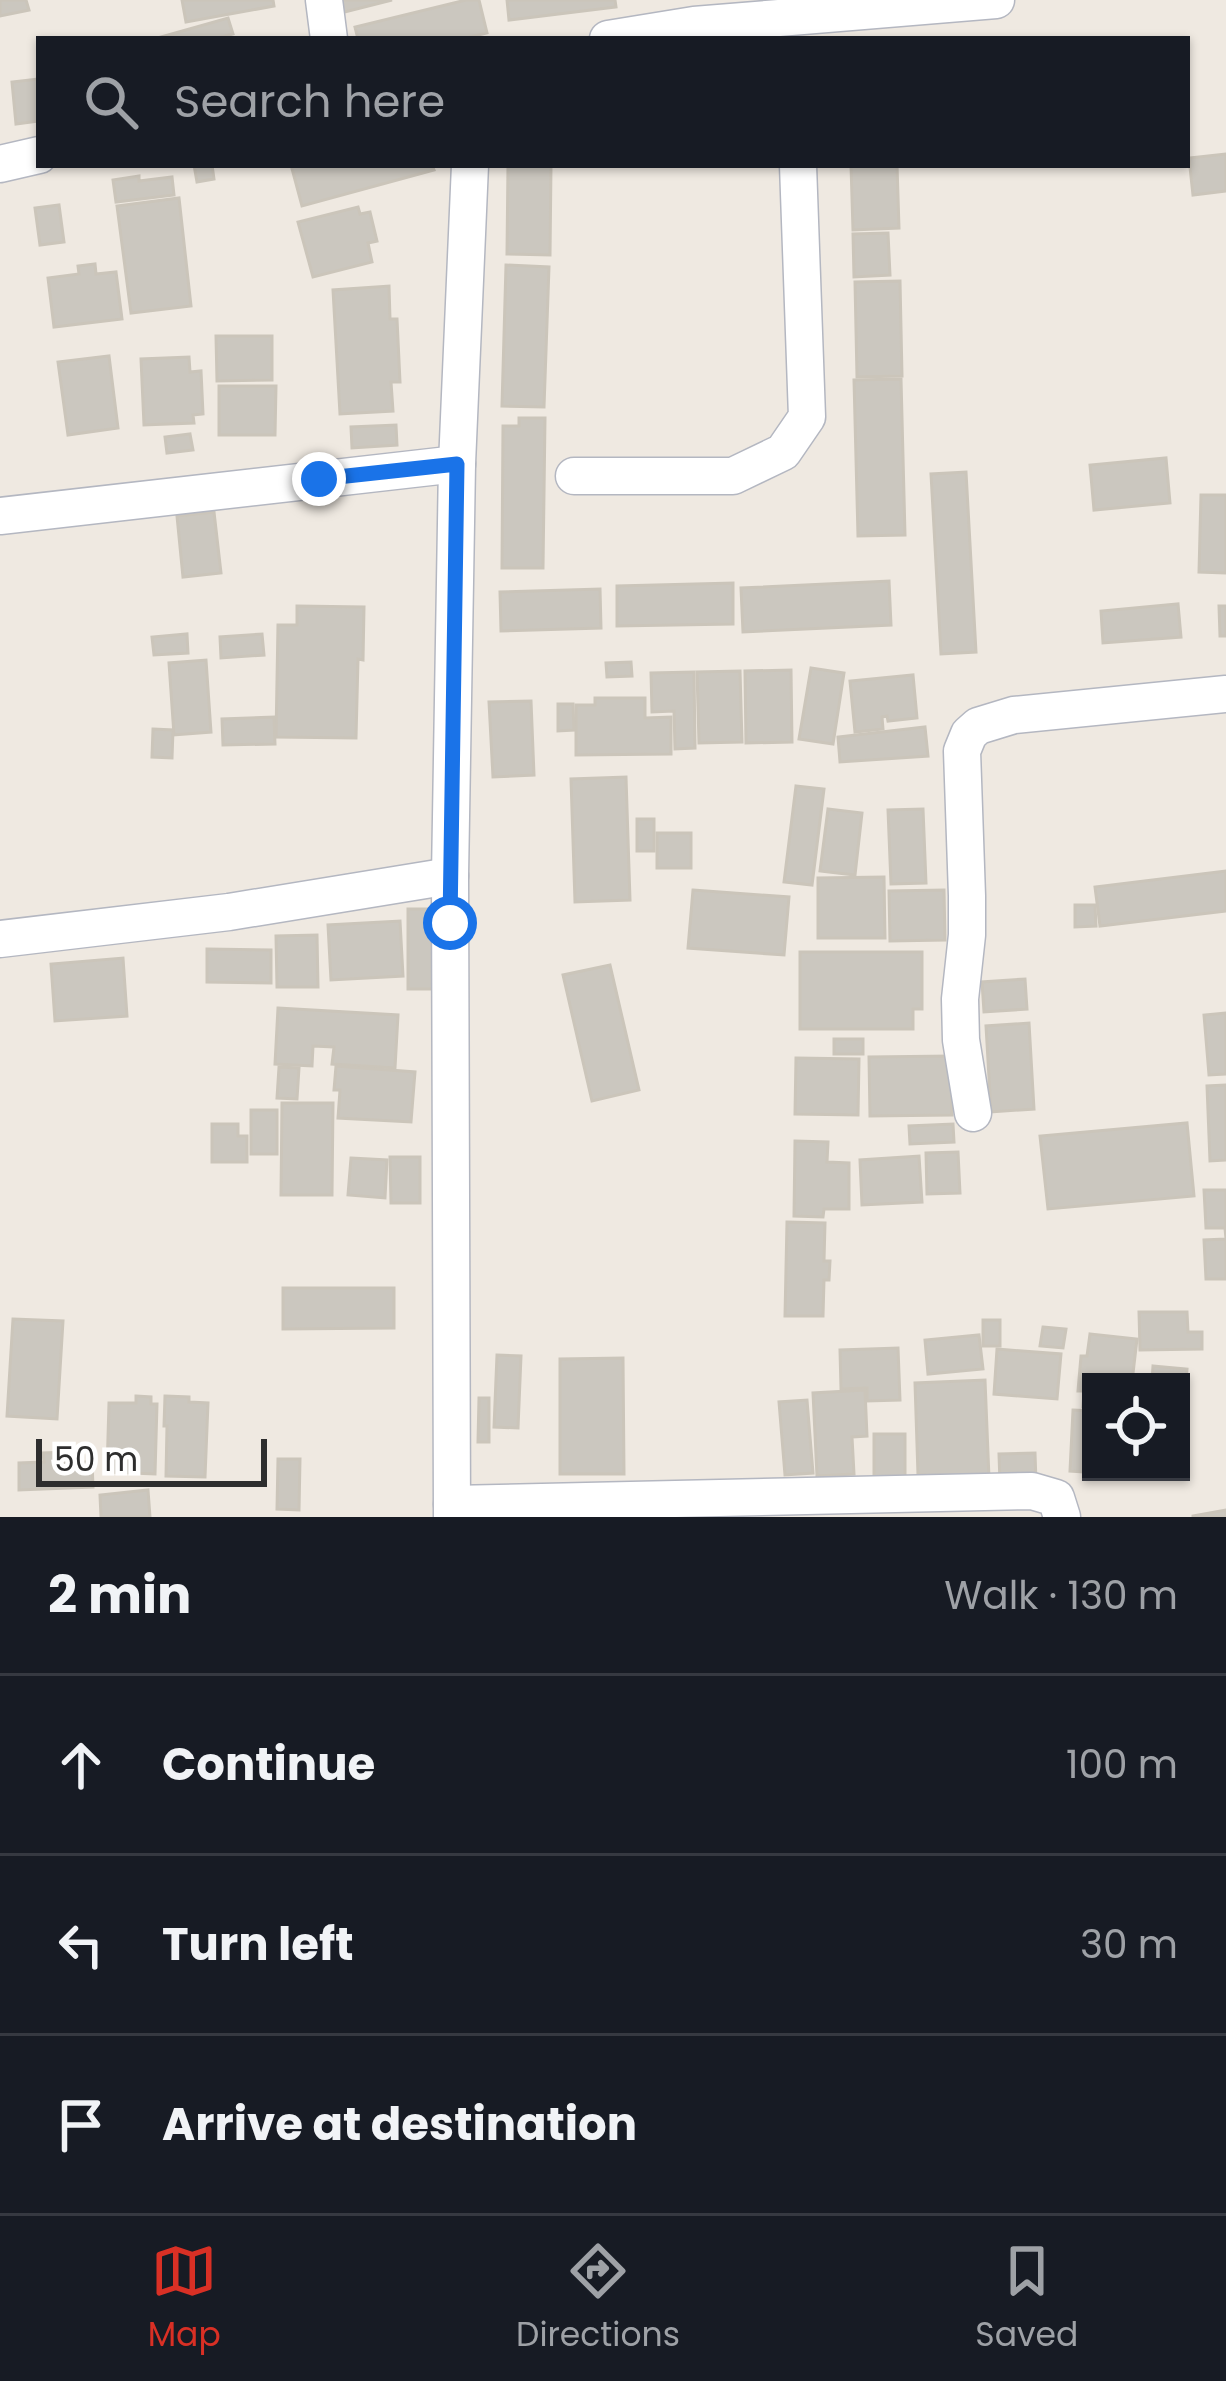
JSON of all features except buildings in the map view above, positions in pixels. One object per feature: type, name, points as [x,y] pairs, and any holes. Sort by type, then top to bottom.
[{"type":"street","points":[[324,0],[329,36]]},
{"type":"street","points":[[618,36],[693,13],[790,28],[996,0]]},
{"type":"street","points":[[0,164],[36,156]]},
{"type":"street","points":[[470,168],[457,464],[450,876],[452,1510],[1044,1492],[1056,1498],[1062,1517]]},
{"type":"street","points":[[574,476],[734,476],[782,452],[806,417],[798,168]]},
{"type":"street","points":[[0,516],[457,464]]},
{"type":"street","points":[[973,1113],[961,1040],[960,999],[968,896],[962,751],[969,734],[978,726],[1014,715],[1226,694]]},
{"type":"street","points":[[0,939],[229,912],[450,876]]},
{"type":"route","points":[[319,479],[457,464],[450,923]]}]
